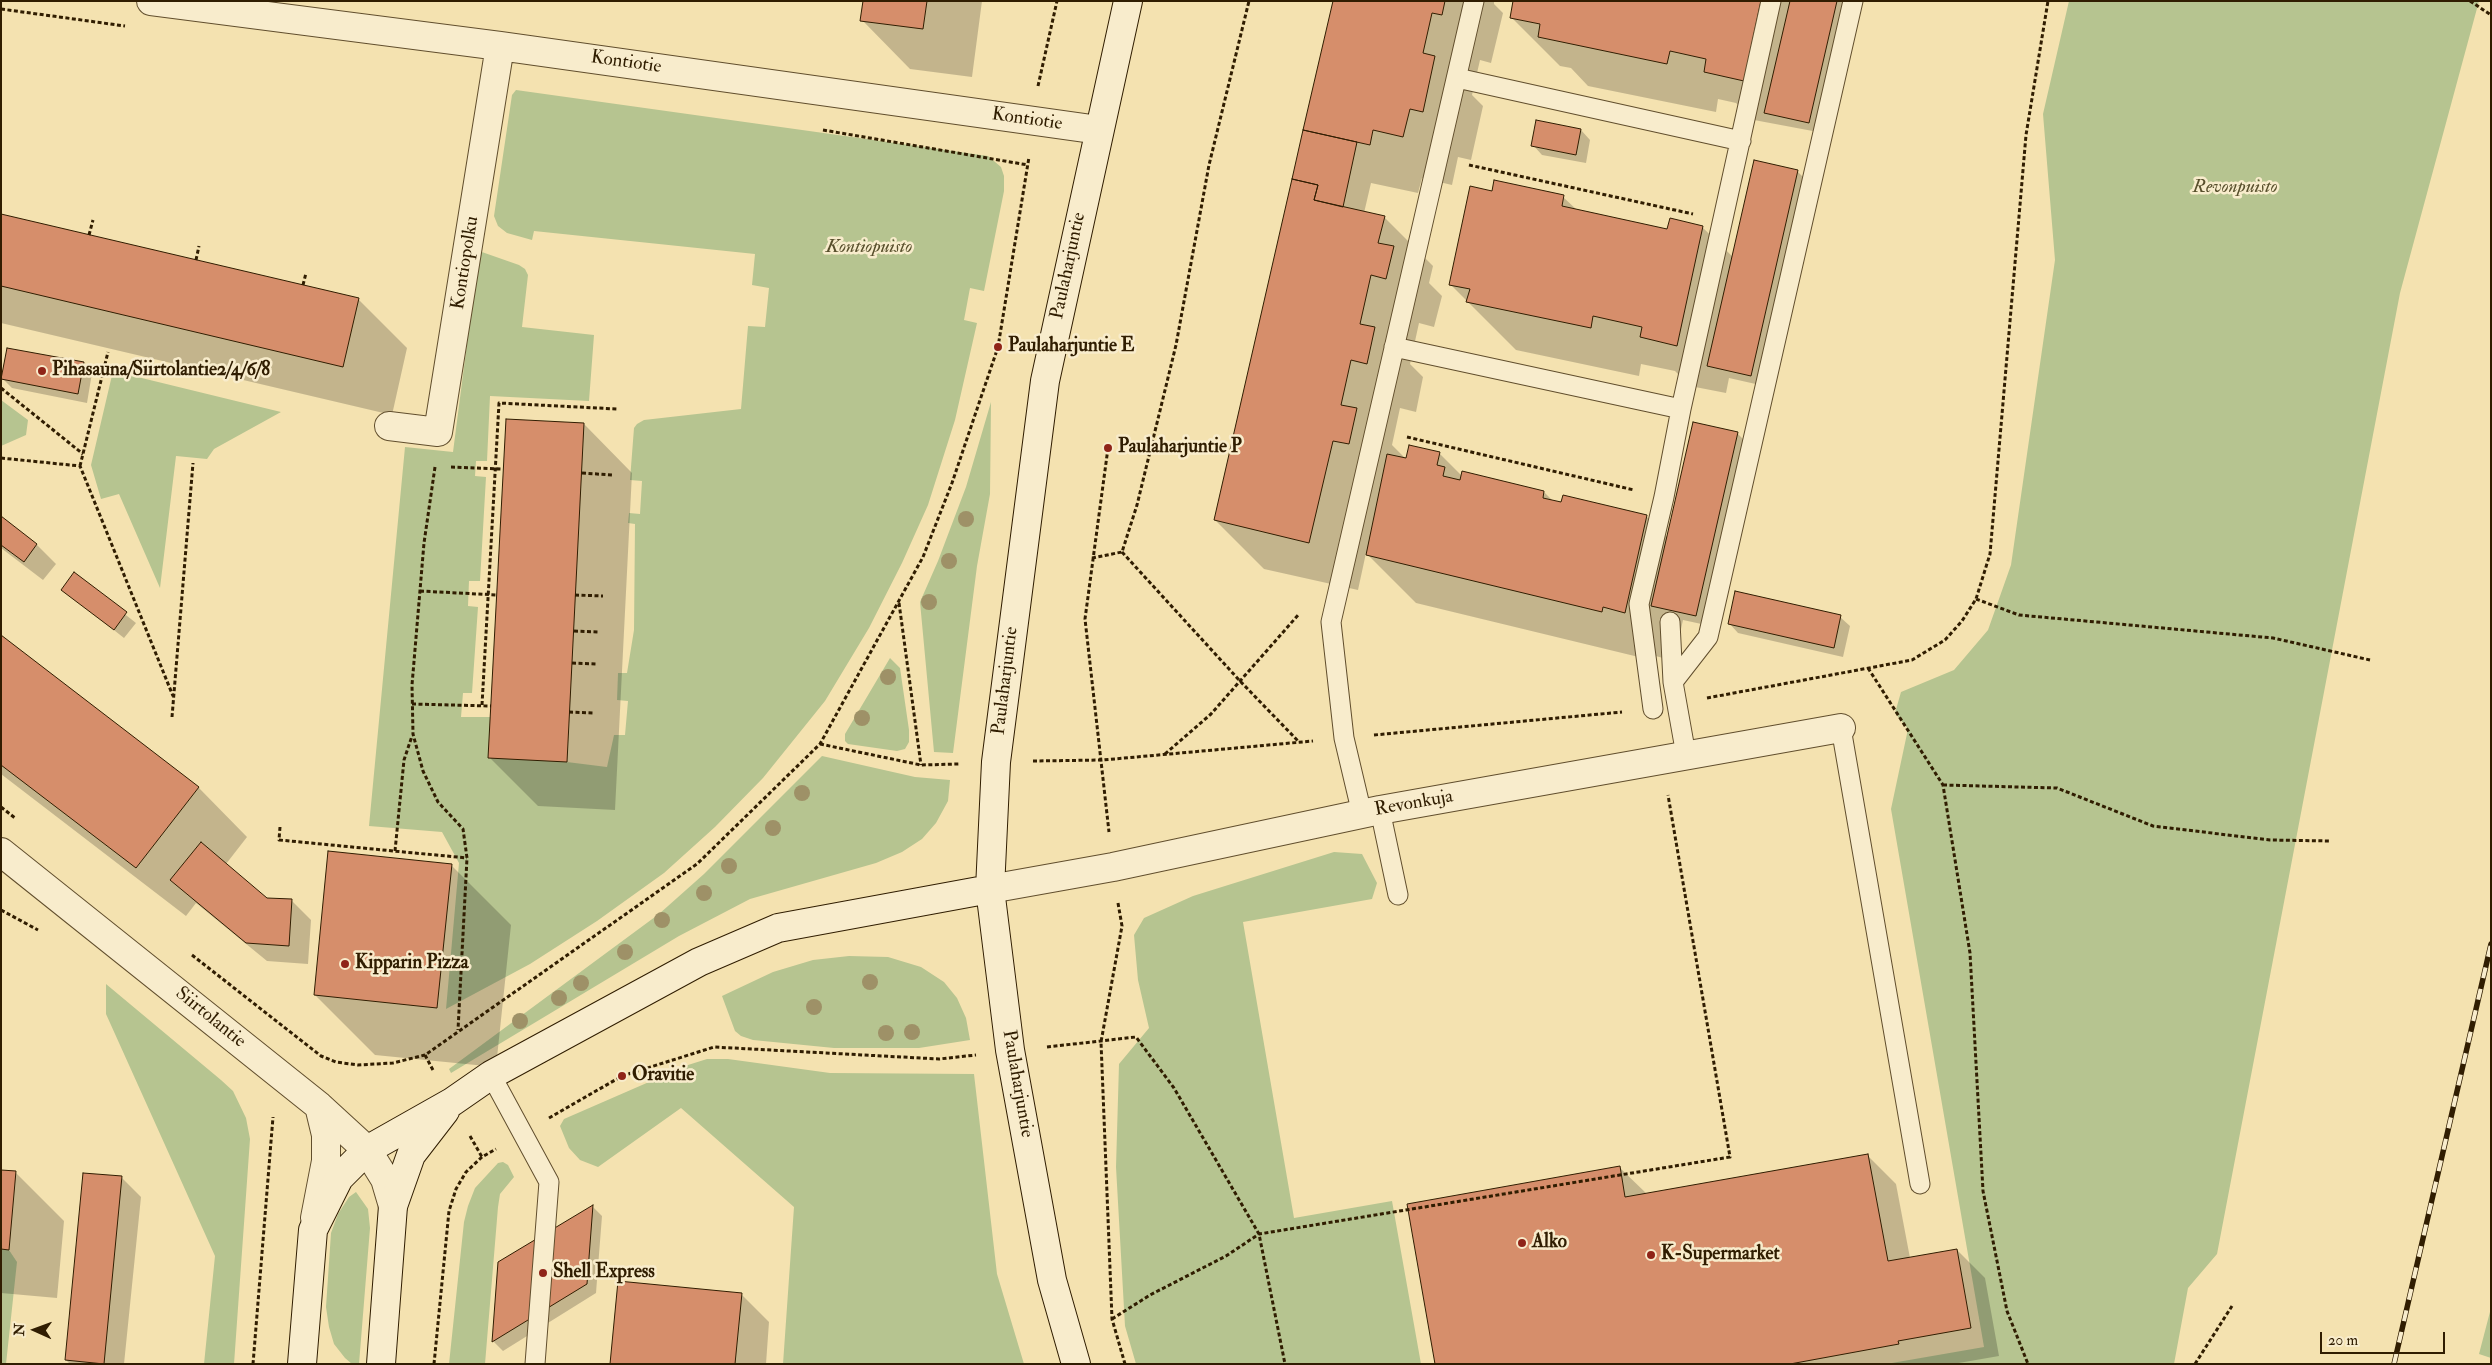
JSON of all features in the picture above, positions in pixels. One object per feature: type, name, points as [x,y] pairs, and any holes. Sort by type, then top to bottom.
[{"type":"street","name":"Kontiotie","points":[[151,1],[500,46],[1100,130]]},
{"type":"street","name":"Paulaharjuntie","points":[[1076,1364],[1052,1280],[1010,1050],[990,889],[996,762],[1045,381],[1128,1]]},
{"type":"street","name":"Kontiopolku","points":[[438,432],[500,46]]},
{"type":"street","points":[[389,426],[438,432]]},
{"type":"street","name":"Revonkuja","points":[[990,889],[1113,867],[1371,812],[1840,728]]},
{"type":"street","name":"Siirtolantie","points":[[1,852],[320,1106],[367,1150],[385,1178],[393,1206]]},
{"type":"street","points":[[313,1230],[339,1178],[367,1150],[452,1102],[491,1075],[699,962],[778,928],[990,889]]},
{"type":"street","points":[[381,1364],[393,1206],[411,1155],[452,1102]]},
{"type":"street","points":[[306,1361],[313,1230],[326,1161],[326,1134],[320,1106]]},
{"type":"lane","points":[[1398,895],[1344,738],[1331,622],[1474,1]]},
{"type":"lane","points":[[1653,709],[1639,604],[1772,1]]},
{"type":"lane","points":[[1673,682],[1708,637],[1854,1]]},
{"type":"lane","points":[[1457,78],[1741,141]]},
{"type":"lane","points":[[1394,346],[1681,409]]},
{"type":"lane","points":[[1670,622],[1674,757]]},
{"type":"lane","points":[[1840,728],[1920,1184]]},
{"type":"lane","points":[[491,1075],[549,1182],[535,1364]]},
{"type":"path","points":[[321,1056],[336,1062],[358,1065],[393,1063],[425,1055],[697,864],[820,744],[923,557],[952,483],[998,348],[1038,86],[1057,1]]},
{"type":"path","points":[[1122,552],[1137,505],[1176,345],[1209,165],[1248,1]]},
{"type":"path","points":[[1912,660],[1945,640],[1962,621],[1976,599],[1990,554],[2026,134],[2048,1]]},
{"type":"path","points":[[2470,1],[2491,15]]},
{"type":"path","points":[[1438,159],[1723,220]]},
{"type":"path","points":[[89,235],[93,220]]},
{"type":"path","points":[[196,260],[199,246]]},
{"type":"path","points":[[304,285],[306,272]]},
{"type":"path","points":[[108,352],[80,466],[173,696]]},
{"type":"path","points":[[1,388],[83,454]]},
{"type":"path","points":[[482,705],[499,403],[617,409]]},
{"type":"path","points":[[1375,429],[1664,497]]},
{"type":"path","points":[[438,432],[420,591],[412,685],[413,734],[423,771],[438,802],[463,828],[467,858],[458,1030]]},
{"type":"path","points":[[1108,448],[1085,619],[1103,760],[1113,867],[1122,926],[1101,1042],[1112,1319],[1125,1364]]},
{"type":"path","points":[[1,458],[80,466]]},
{"type":"path","points":[[172,717],[193,463]]},
{"type":"path","points":[[435,466],[503,469]]},
{"type":"path","points":[[582,473],[612,475]]},
{"type":"path","points":[[1092,558],[1122,552]]},
{"type":"path","points":[[1122,552],[1240,681],[1300,742]]},
{"type":"path","points":[[420,591],[497,595]]},
{"type":"path","points":[[576,595],[603,596]]},
{"type":"path","points":[[1976,599],[2019,614],[2273,638],[2370,660]]},
{"type":"path","points":[[899,602],[921,765]]},
{"type":"path","points":[[1165,754],[1211,714],[1301,613]]},
{"type":"path","points":[[574,631],[599,632]]},
{"type":"path","points":[[572,663],[597,664]]},
{"type":"path","points":[[1868,668],[1943,785],[1970,953],[1983,1191],[2007,1311],[2028,1364]]},
{"type":"path","points":[[412,704],[491,706]]},
{"type":"path","points":[[569,712],[593,713]]},
{"type":"path","points":[[396,851],[404,760],[413,734]]},
{"type":"path","points":[[1112,1319],[1150,1295],[1226,1256],[1258,1234],[1730,1157],[1674,757]]},
{"type":"path","points":[[1943,785],[2057,788],[2154,826],[2270,840],[2330,841]]},
{"type":"path","points":[[280,826],[279,840],[467,858]]},
{"type":"path","points":[[434,1364],[448,1210],[456,1189],[466,1172],[482,1156],[622,1076],[714,1046],[939,1059],[1136,1037],[1174,1088],[1258,1234],[1285,1364]]},
{"type":"path","points":[[254,1364],[273,1116]]},
{"type":"path","points":[[2194,1364],[2232,1306]]},
{"type":"green space","name":"Revonpuisto","points":[[2069,1],[2479,1],[2400,293],[2217,1254],[2188,1288],[2174,1364],[1886,1364],[1984,1347],[1891,809],[1908,729],[1895,713],[1901,692],[1954,670],[1988,630],[2011,565],[2055,260],[2043,114]]},
{"type":"green space","name":"Kontiopuisto","points":[[516,90],[988,156],[1001,167],[1004,176],[1004,191],[984,291],[970,288],[964,320],[977,323],[955,420],[928,505],[902,563],[869,628],[825,701],[763,778],[715,827],[664,873],[597,921],[530,964],[446,1009],[459,863],[442,832],[369,826],[405,447],[453,452],[479,251],[519,265],[525,269],[528,275],[522,327],[594,335],[589,401],[490,396],[487,461],[476,461],[475,476],[486,477],[480,581],[469,581],[468,606],[478,607],[472,693],[463,693],[461,717],[490,717],[567,762],[607,767],[614,735],[625,735],[628,701],[617,700],[618,673],[627,673],[634,630],[635,524],[628,523],[629,513],[640,514],[642,481],[630,480],[634,428],[644,420],[741,409],[748,326],[765,327],[769,288],[752,285],[755,254],[534,231],[532,240],[507,233],[498,226],[494,216],[512,95]]},
{"type":"green space","points":[[113,371],[281,412],[214,449],[207,459],[176,456],[160,588],[119,494],[101,499],[91,465]]},
{"type":"green space","points":[[1,400],[28,420],[26,435],[1,446]]},
{"type":"green space","points":[[991,402],[990,494],[977,566],[953,753],[934,752],[920,602],[966,487]]},
{"type":"green space","points":[[890,658],[900,668],[909,742],[905,749],[897,751],[848,744],[845,741],[845,734]]},
{"type":"green space","points":[[822,756],[915,777],[950,780],[948,801],[936,823],[922,839],[902,852],[876,863],[750,899],[679,936],[451,1073],[449,1069],[659,914],[704,874]]},
{"type":"green space","points":[[1334,852],[1362,854],[1377,883],[1372,899],[1243,922],[1294,1218],[1392,1201],[1421,1364],[1136,1364],[1125,1326],[1116,1167],[1119,1064],[1149,1028],[1138,980],[1134,935],[1144,918],[1193,896]]},
{"type":"green space","points":[[849,956],[888,957],[921,967],[944,982],[957,998],[966,1018],[970,1040],[919,1048],[834,1048],[753,1040],[741,1036],[735,1031],[722,996],[773,972],[813,960]]},
{"type":"green space","points":[[106,984],[233,1091],[246,1118],[250,1139],[234,1364],[204,1364],[215,1256],[106,1014]]},
{"type":"green space","points":[[707,1059],[728,1059],[830,1073],[974,1074],[997,1274],[1024,1364],[783,1364],[794,1207],[681,1108],[598,1167],[580,1160],[569,1148],[560,1126],[564,1119],[688,1065]]},
{"type":"green space","points":[[503,1162],[508,1165],[514,1177],[500,1194],[485,1364],[449,1364],[464,1222],[468,1206],[475,1188],[498,1163]]},
{"type":"green space","points":[[356,1192],[368,1209],[370,1228],[359,1364],[352,1364],[334,1344],[326,1307],[331,1233],[338,1214],[349,1197]]},
{"type":"green space","points":[[1,1249],[9,1250],[17,1262],[6,1364],[1,1364]]},
{"type":"green space","points":[[2491,1308],[2491,1358],[2479,1354]]},
{"type":"building","points":[[863,1],[927,1],[923,29],[860,21]]},
{"type":"building","points":[[1333,1],[1445,1],[1442,15],[1432,13],[1423,53],[1435,56],[1423,112],[1410,109],[1403,137],[1373,130],[1370,145],[1303,130]]},
{"type":"building","points":[[1513,1],[1761,1],[1744,81],[1704,72],[1706,59],[1670,51],[1667,64],[1538,37],[1540,24],[1510,18]]},
{"type":"building","points":[[1790,1],[1837,1],[1809,123],[1764,113]]},
{"type":"building","points":[[1536,120],[1581,129],[1576,155],[1531,146]]},
{"type":"building","points":[[1303,130],[1357,142],[1343,207],[1314,200],[1318,185],[1292,179]]},
{"type":"building","points":[[1754,160],[1798,170],[1751,376],[1707,366]]},
{"type":"building","points":[[1292,179],[1318,185],[1314,200],[1385,216],[1378,243],[1394,246],[1386,279],[1371,275],[1360,324],[1375,327],[1367,364],[1351,360],[1341,405],[1357,408],[1349,444],[1333,441],[1309,543],[1214,520]]},
{"type":"building","points":[[1494,180],[1564,195],[1562,206],[1667,229],[1670,218],[1703,226],[1677,346],[1640,337],[1642,327],[1593,316],[1591,328],[1466,302],[1470,289],[1449,285],[1470,186],[1492,191]]},
{"type":"building","points":[[1,214],[359,298],[343,367],[1,286]]},
{"type":"building","name":"Pihasauna/Siirtolantie2/4/6/8","points":[[7,348],[84,362],[78,394],[1,379]]},
{"type":"building","points":[[506,419],[584,423],[567,762],[488,758]]},
{"type":"building","points":[[1693,422],[1738,432],[1696,616],[1651,606]]},
{"type":"building","points":[[1409,445],[1440,452],[1437,465],[1445,467],[1443,476],[1460,480],[1462,471],[1544,491],[1543,498],[1561,502],[1563,495],[1647,515],[1625,613],[1603,607],[1602,612],[1366,555],[1387,454],[1406,458]]},
{"type":"building","points":[[1,516],[37,544],[24,562],[1,545]]},
{"type":"building","points":[[74,572],[127,612],[114,630],[61,590]]},
{"type":"building","points":[[1735,591],[1841,615],[1834,648],[1728,624]]},
{"type":"building","points":[[1,635],[199,787],[136,868],[1,765]]},
{"type":"building","points":[[201,842],[267,898],[292,899],[289,946],[246,943],[170,880]]},
{"type":"building","points":[[328,851],[452,864],[437,1008],[314,995]]},
{"type":"building","name":"K-Supermarket","points":[[1868,1154],[1888,1261],[1957,1249],[1971,1328],[1898,1341],[1899,1344],[1790,1364],[1435,1364],[1407,1204],[1620,1166],[1625,1197]]},
{"type":"building","points":[[1,1170],[16,1171],[9,1250],[1,1249]]},
{"type":"building","points":[[83,1173],[122,1176],[104,1364],[65,1360]]},
{"type":"building","name":"Shell Express","points":[[593,1205],[587,1284],[492,1342],[498,1262]]},
{"type":"building","points":[[618,1281],[742,1293],[735,1364],[610,1364]]},
{"type":"railway","points":[[2394,1364],[2491,944]]},
{"type":"place","name":"Paulaharjuntie E","points":[[998,347]]},
{"type":"place","name":"Pihasauna/Siirtolantie2/4/6/8","points":[[42,371]]},
{"type":"place","name":"Paulaharjuntie P","points":[[1108,448]]},
{"type":"place","name":"Kipparin Pizza","points":[[345,964]]},
{"type":"place","name":"Oravitie","points":[[622,1076]]},
{"type":"place","name":"Alko","points":[[1522,1243]]},
{"type":"place","name":"K-Supermarket","points":[[1651,1255]]},
{"type":"place","name":"Shell Express","points":[[543,1273]]}]
